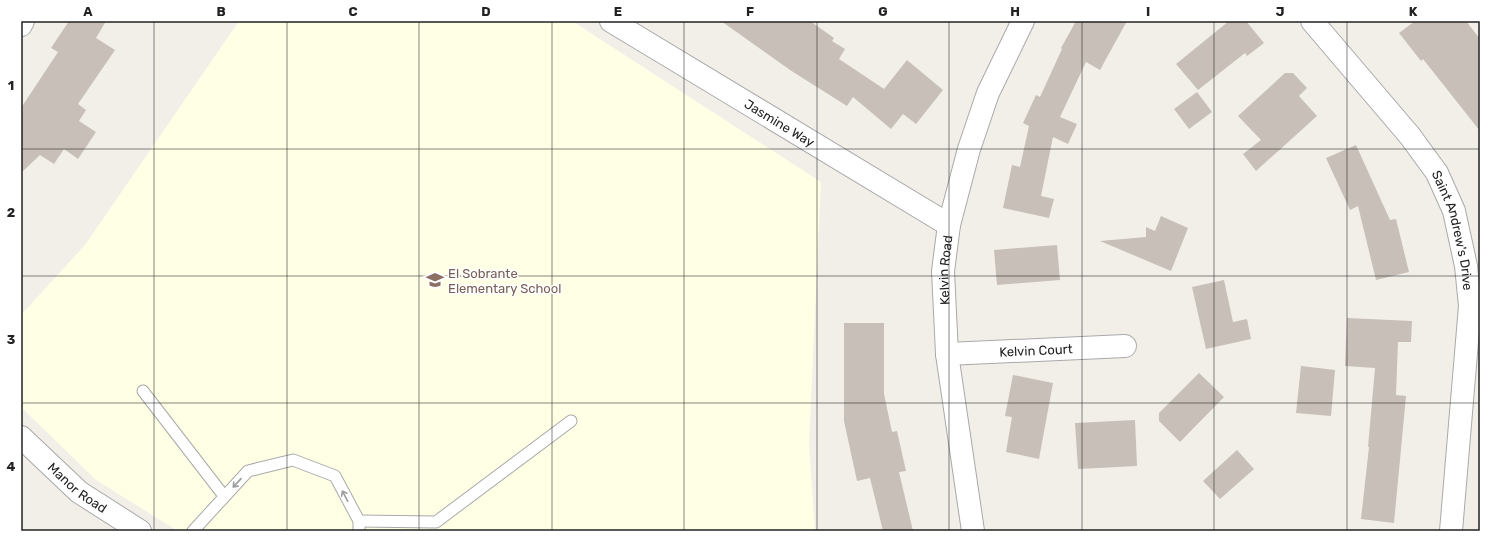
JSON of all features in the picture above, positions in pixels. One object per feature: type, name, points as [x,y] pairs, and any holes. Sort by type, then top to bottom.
[{"type":"street","name":"Jasmine Way","points":[[611,21],[949,225]]},
{"type":"street","name":"Kelvin Road","points":[[973,531],[947,354],[943,271],[949,225],[969,150],[988,93],[1024,21]]},
{"type":"street","name":"Saint Andrew's Drive","points":[[1312,21],[1410,136],[1437,173],[1454,211],[1466,266],[1470,306],[1451,531]]},
{"type":"street","name":"Kelvin Court","points":[[947,354],[1125,346]]},
{"type":"street","name":"Manor Road","points":[[21,437],[79,492],[140,531]]},
{"type":"lane","points":[[143,391],[224,496]]},
{"type":"lane","points":[[193,531],[248,471],[292,460],[335,476],[359,526],[436,522],[571,421]]},
{"type":"shaded area","name":"El Sobrante Elementary School","points":[[239,21],[572,21],[821,182],[809,444],[815,531],[178,531],[96,480],[21,407],[21,315],[85,245]]},
{"type":"building","points":[[69,21],[106,21],[96,38],[115,50],[78,104],[86,110],[79,121],[96,132],[78,159],[64,149],[54,164],[40,155],[21,173],[21,108],[58,52],[51,48]]},
{"type":"building","points":[[721,21],[810,21],[834,38],[832,41],[845,49],[839,59],[884,89],[907,60],[943,90],[916,124],[903,114],[891,129],[853,97],[847,106],[790,70]]},
{"type":"building","points":[[1076,21],[1127,21],[1100,70],[1086,62],[1060,117],[1077,124],[1068,144],[1053,137],[1041,196],[1054,199],[1049,218],[1003,208],[1012,165],[1020,167],[1029,126],[1023,123],[1036,95],[1040,97],[1062,49],[1061,48]]},
{"type":"building","points":[[1229,21],[1246,21],[1264,43],[1247,56],[1245,53],[1198,90],[1176,64]]},
{"type":"building","points":[[1415,21],[1466,21],[1480,39],[1480,131],[1423,59],[1421,61],[1399,33]]},
{"type":"building","points":[[1285,73],[1293,73],[1307,88],[1299,96],[1317,116],[1256,171],[1243,154],[1261,140],[1238,116]]},
{"type":"building","points":[[1197,92],[1212,112],[1189,129],[1174,109]]},
{"type":"building","points":[[1356,145],[1390,220],[1396,219],[1409,272],[1376,280],[1358,206],[1350,210],[1326,158]]},
{"type":"building","points":[[1161,216],[1188,228],[1171,271],[1100,241],[1146,237],[1146,227],[1155,231]]},
{"type":"building","points":[[1057,245],[1060,280],[997,285],[994,250]]},
{"type":"building","points":[[1224,280],[1233,322],[1247,319],[1251,339],[1206,349],[1192,287]]},
{"type":"building","points":[[1347,318],[1412,321],[1411,342],[1398,342],[1396,395],[1406,396],[1394,523],[1361,519],[1369,447],[1375,368],[1345,366]]},
{"type":"building","points":[[844,323],[884,323],[884,394],[892,432],[897,431],[906,471],[899,472],[913,531],[883,531],[870,478],[857,481],[844,421]]},
{"type":"building","points":[[1301,366],[1335,370],[1331,416],[1296,413]]},
{"type":"building","points":[[1199,373],[1224,397],[1180,442],[1159,421],[1159,413]]},
{"type":"building","points":[[1013,375],[1053,383],[1039,459],[1006,452],[1012,417],[1005,416]]},
{"type":"building","points":[[1135,420],[1137,466],[1078,469],[1075,423]]},
{"type":"building","points":[[1237,450],[1254,469],[1220,499],[1203,481]]},
{"type":"place","name":"El Sobrante Elementary School","points":[[435,280]]}]
